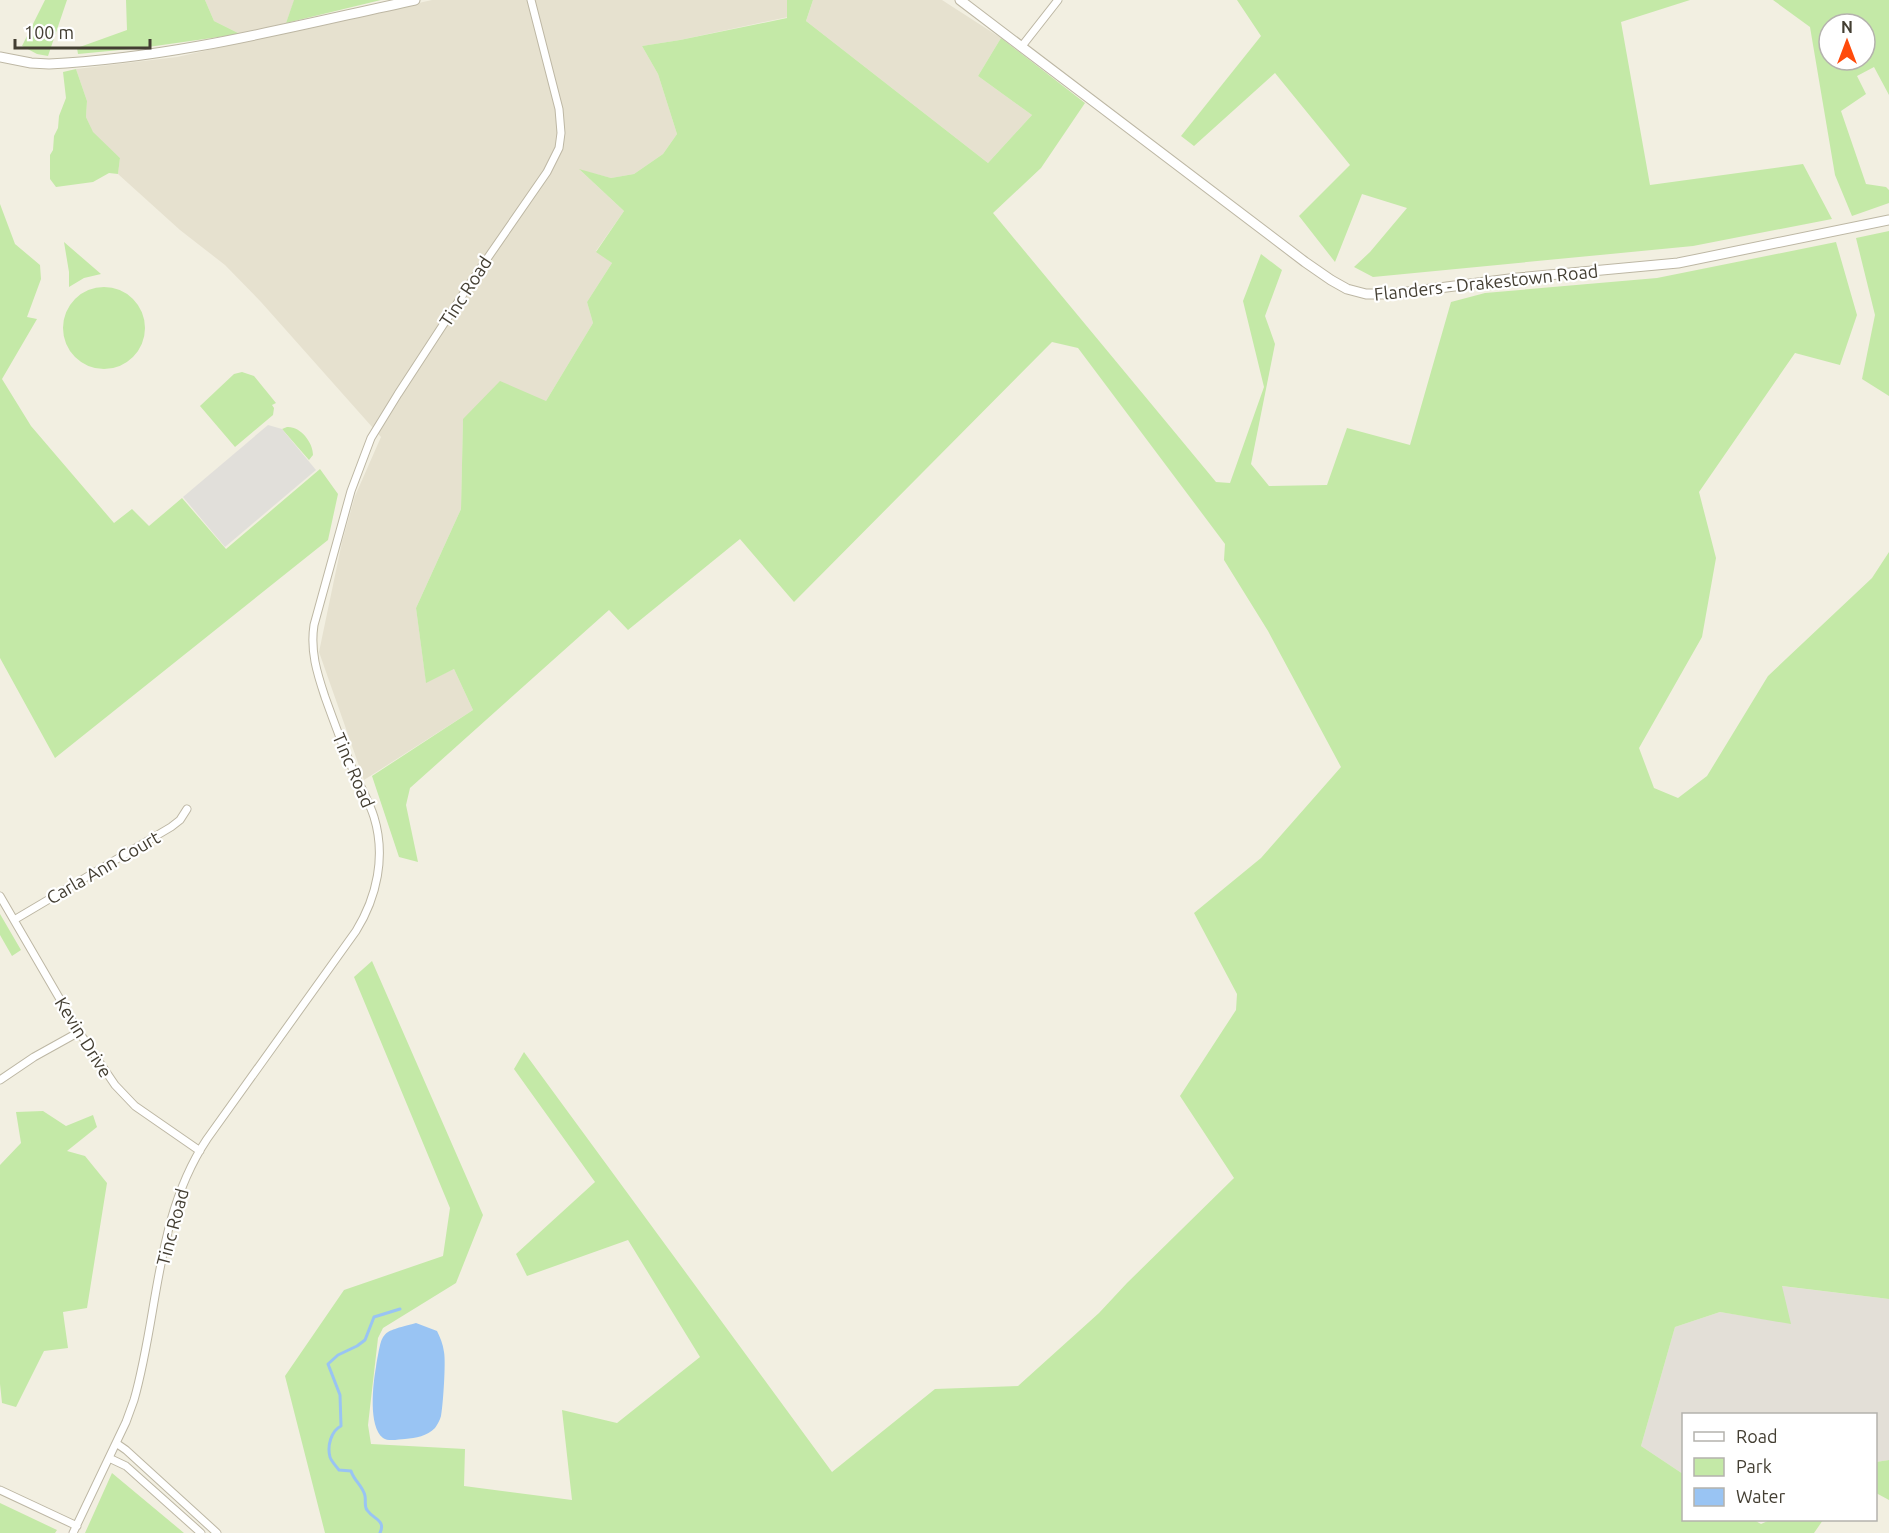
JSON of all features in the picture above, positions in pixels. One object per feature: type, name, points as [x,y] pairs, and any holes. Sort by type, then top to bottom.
[{"type":"street","points":[[0,57],[49,64],[164,53],[415,0]]},
{"type":"street","name":"Tinc Road","points":[[75,1530],[130,1412],[138,1387],[172,1214],[182,1185],[200,1151],[356,931],[369,908],[374,892],[379,869],[377,830],[318,676],[312,648],[314,625],[351,491],[371,438],[459,300],[547,172],[559,148],[561,133],[559,109],[531,0]]},
{"type":"street","name":"Flanders - Drakestown Road","points":[[960,0],[1318,271],[1344,288],[1366,294],[1392,294],[1517,278],[1678,263],[1889,220]]},
{"type":"street","points":[[1023,46],[1058,0]]},
{"type":"street","name":"Carla Ann Court","points":[[14,920],[171,827],[180,820],[187,809]]},
{"type":"street","name":"Kevin Drive","points":[[0,896],[79,1032],[115,1085],[135,1106],[200,1151]]},
{"type":"street","points":[[0,1080],[34,1057],[79,1032]]},
{"type":"street","points":[[116,1443],[217,1533]]},
{"type":"street","points":[[109,1458],[126,1466],[201,1533]]},
{"type":"street","points":[[0,1490],[75,1530]]},
{"type":"shaded area","points":[[205,0],[294,1],[286,23],[240,34],[214,21]]},
{"type":"shaded area","points":[[432,0],[787,0],[788,17],[642,46],[658,74],[677,134],[663,154],[634,174],[611,178],[580,170],[624,211],[596,251],[612,263],[587,302],[593,323],[546,401],[463,419],[461,509],[416,608],[426,682],[454,669],[473,710],[364,780],[319,652],[342,542],[355,496],[381,437],[261,302],[225,265],[180,230],[118,174],[120,158],[93,133],[86,117],[87,101],[76,69],[177,57]]},
{"type":"shaded area","points":[[813,0],[942,0],[1001,38],[978,76],[1032,115],[988,163],[806,21]]},
{"type":"shaded area","points":[[268,425],[282,429],[316,470],[225,547],[183,497]]},
{"type":"shaded area","points":[[1781,1286],[1889,1299],[1889,1460],[1877,1462],[1877,1413],[1682,1413],[1682,1473],[1641,1446],[1675,1327],[1720,1312],[1790,1323]]},
{"type":"green space","points":[[45,0],[67,0],[48,56],[37,54],[22,46]]},
{"type":"green space","points":[[126,0],[205,0],[214,21],[240,34],[78,54],[77,48],[127,30]]},
{"type":"green space","points":[[294,0],[381,0],[286,23]]},
{"type":"green space","points":[[787,0],[813,0],[806,21],[988,163],[1032,115],[978,76],[1001,38],[1085,103],[1041,168],[993,213],[1216,482],[1230,483],[1264,387],[1243,301],[1261,254],[1282,270],[1265,316],[1275,344],[1251,464],[1269,486],[1327,485],[1347,428],[1410,445],[1451,302],[1485,293],[1657,278],[1836,242],[1857,315],[1840,365],[1795,353],[1699,492],[1716,558],[1702,637],[1639,748],[1654,788],[1678,798],[1707,776],[1768,676],[1872,578],[1889,552],[1889,1299],[1782,1286],[1791,1324],[1720,1312],[1675,1327],[1641,1446],[1682,1473],[1682,1521],[1756,1521],[1761,1524],[1768,1521],[1822,1521],[1814,1533],[325,1533],[285,1376],[344,1290],[443,1256],[450,1208],[354,977],[372,961],[483,1215],[456,1283],[383,1328],[378,1338],[368,1425],[371,1444],[465,1449],[464,1486],[572,1500],[562,1410],[617,1423],[700,1357],[628,1240],[527,1276],[516,1254],[595,1182],[514,1069],[524,1052],[832,1472],[935,1389],[1018,1386],[1099,1313],[1234,1178],[1180,1096],[1236,1010],[1237,994],[1194,913],[1261,858],[1341,767],[1268,631],[1224,560],[1225,544],[1078,348],[1052,342],[794,602],[740,539],[628,630],[609,610],[410,788],[406,805],[418,862],[399,857],[372,776],[473,710],[454,669],[426,683],[416,608],[461,509],[463,419],[500,381],[546,401],[593,323],[587,302],[612,263],[596,252],[624,211],[579,169],[611,178],[634,174],[663,154],[677,134],[658,74],[642,46],[787,18]]},
{"type":"green space","points":[[1237,0],[1690,0],[1621,22],[1650,185],[1803,164],[1832,219],[1693,246],[1373,277],[1354,267],[1370,252],[1407,208],[1362,194],[1335,262],[1299,216],[1350,165],[1275,73],[1194,146],[1181,136],[1261,36]]},
{"type":"green space","points":[[1773,0],[1889,0],[1889,95],[1877,72],[1877,12],[1817,12],[1817,68],[1810,27]]},
{"type":"green space","points":[[76,69],[87,101],[86,117],[93,132],[120,158],[118,174],[109,173],[93,182],[56,187],[50,179],[50,155],[59,116],[66,98],[63,72]]},
{"type":"green space","points":[[1818,72],[1865,72],[1857,76],[1866,94],[1841,111],[1866,184],[1886,187],[1889,190],[1889,203],[1852,216],[1835,175]]},
{"type":"green space","points":[[0,204],[15,244],[40,265],[41,279],[27,317],[37,319],[2,379],[31,426],[114,523],[132,509],[149,526],[182,498],[226,549],[320,469],[338,494],[328,540],[55,758],[0,658]]},
{"type":"green space","points":[[1889,231],[1889,396],[1862,379],[1875,315],[1856,238]]},
{"type":"green space","points":[[64,242],[101,274],[84,278],[69,287]]},
{"type":"green space","points":[[104,287],[120,290],[133,299],[142,312],[145,328],[142,344],[133,357],[120,366],[104,369],[88,366],[75,357],[66,344],[63,328],[66,312],[75,299],[88,290]]},
{"type":"green space","points":[[242,372],[254,376],[276,403],[272,405],[273,415],[235,447],[200,406],[234,374]]},
{"type":"green space","points":[[287,427],[297,429],[308,440],[313,455],[309,460],[282,429]]},
{"type":"green space","points":[[0,914],[21,950],[12,956],[0,935]]},
{"type":"green space","points":[[43,1111],[66,1126],[93,1115],[97,1127],[67,1151],[85,1156],[107,1183],[87,1308],[63,1312],[68,1348],[44,1351],[16,1407],[2,1403],[0,1384],[0,1165],[21,1143],[16,1112]]},
{"type":"green space","points":[[1889,1460],[1889,1500],[1877,1494],[1877,1462]]},
{"type":"green space","points":[[112,1473],[184,1533],[85,1533]]},
{"type":"green space","points":[[0,1503],[57,1530],[55,1533],[0,1533]]},
{"type":"water","points":[[416,1323],[437,1331],[443,1346],[445,1357],[441,1416],[435,1428],[425,1435],[409,1439],[385,1439],[378,1432],[373,1415],[375,1374],[380,1346],[382,1339],[389,1332]]},
{"type":"waterway","points":[[380,1533],[381,1525],[366,1508],[364,1492],[351,1471],[339,1470],[330,1457],[331,1439],[341,1426],[340,1395],[328,1364],[338,1355],[365,1340],[374,1317],[400,1309]]}]
